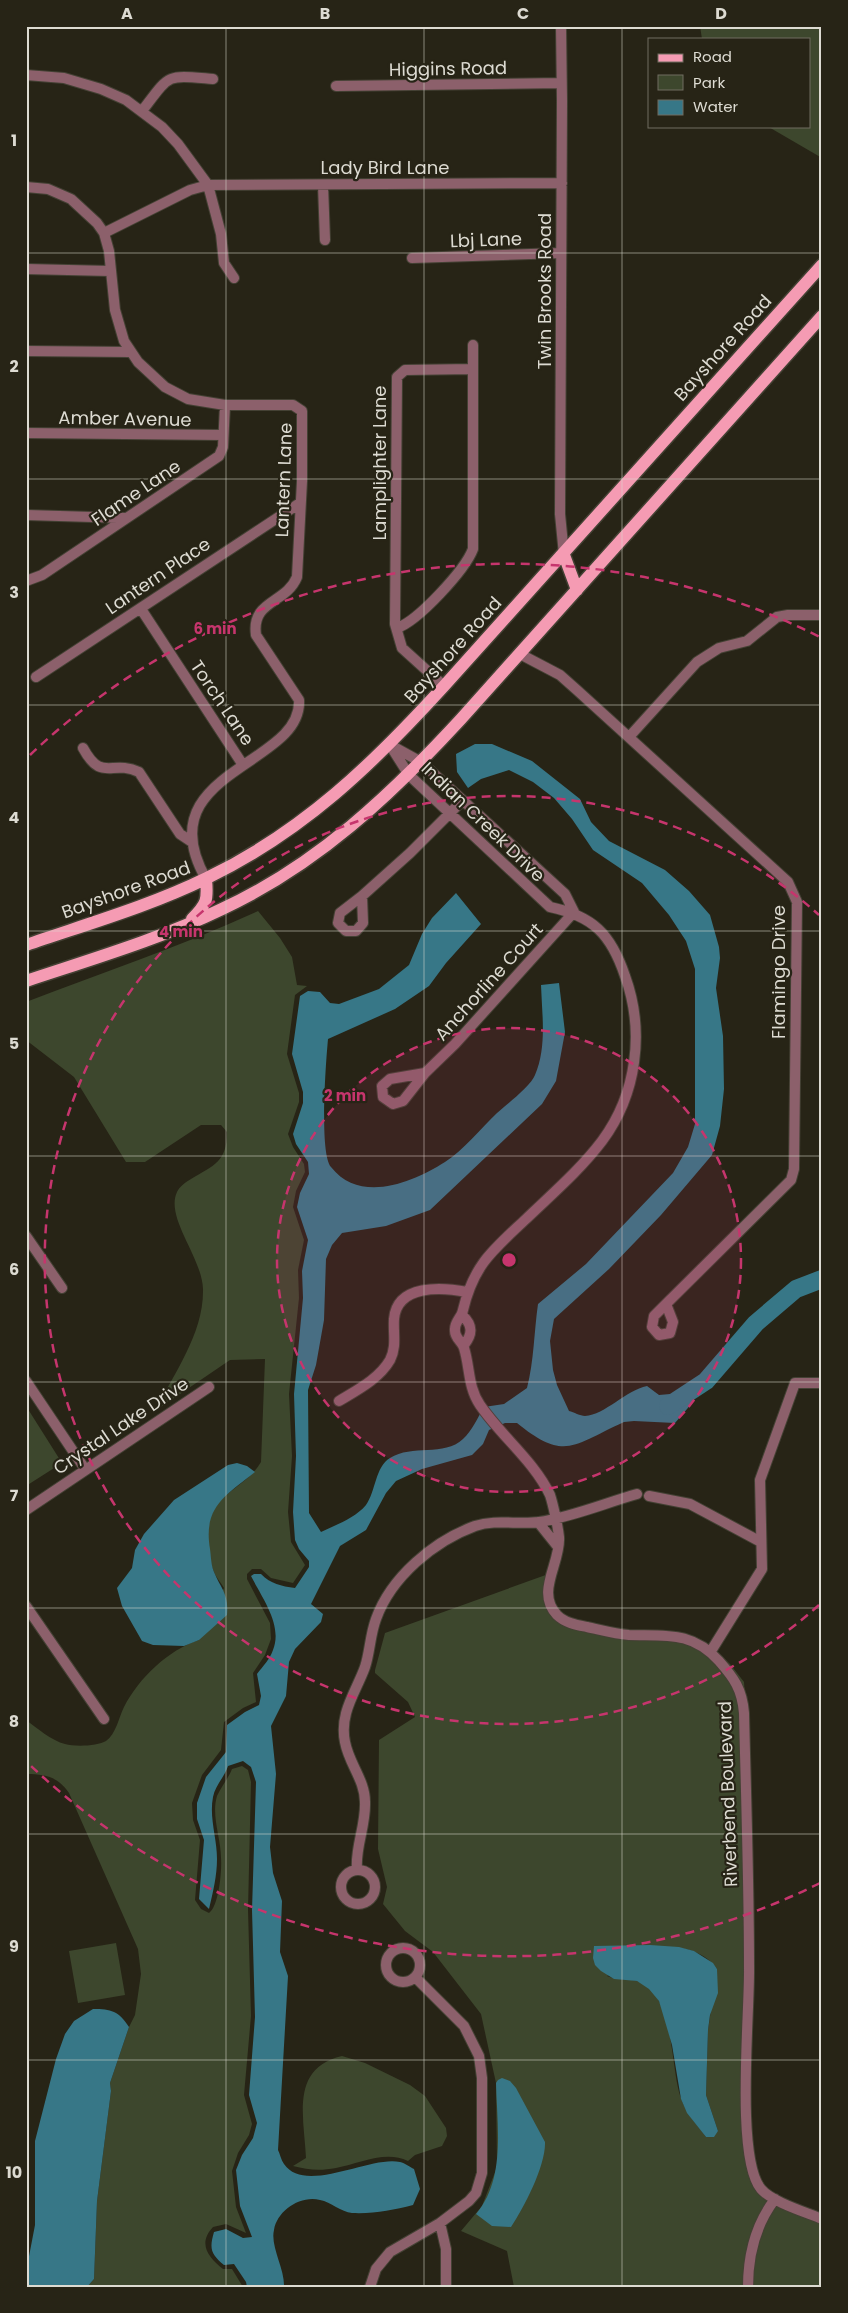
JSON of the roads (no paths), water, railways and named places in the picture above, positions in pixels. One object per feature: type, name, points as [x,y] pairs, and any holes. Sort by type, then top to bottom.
[{"type":"main road","name":"Bayshore Road","points":[[26,945],[137,907],[206,879],[286,833],[312,814],[390,745],[564,555],[822,265]]},
{"type":"main road","points":[[26,981],[187,925],[223,909],[288,873],[358,822],[421,762],[822,316]]},
{"type":"main road","points":[[564,555],[577,590]]},
{"type":"main road","points":[[187,925],[204,908],[208,896],[206,879]]},
{"type":"street","name":"Twin Brooks Road","points":[[560,26],[562,183],[560,514],[564,555]]},
{"type":"street","points":[[26,75],[64,78],[88,84],[114,94],[142,111],[178,144],[208,184],[221,234],[224,263],[234,278]]},
{"type":"street","points":[[142,111],[163,83],[171,77],[212,79]]},
{"type":"street","name":"Higgins Road","points":[[336,86],[561,83]]},
{"type":"street","name":"Lady Bird Lane","points":[[208,184],[562,183]]},
{"type":"street","points":[[104,233],[190,190],[208,184]]},
{"type":"street","points":[[323,185],[325,240]]},
{"type":"street","name":"Lantern Lane","points":[[26,187],[48,190],[71,199],[88,212],[104,233],[109,251],[115,310],[120,331],[130,352],[153,376],[176,394],[188,399],[224,405],[293,405],[302,411],[302,481],[298,577],[285,594],[259,611],[254,622],[260,640],[299,700],[300,711],[296,721],[280,739],[243,765],[198,805],[192,842],[206,879]]},
{"type":"street","name":"Lbj Lane","points":[[412,258],[561,253]]},
{"type":"street","points":[[26,269],[110,271]]},
{"type":"street","points":[[396,628],[406,625],[416,617],[462,568],[473,549],[473,345]]},
{"type":"street","points":[[26,351],[130,352]]},
{"type":"street","name":"Lamplighter Lane","points":[[444,686],[402,648],[396,628],[396,377],[405,370],[472,369]]},
{"type":"street","name":"Flame Lane","points":[[26,580],[42,575],[219,456],[223,446],[224,405]]},
{"type":"street","name":"Amber Avenue","points":[[26,433],[200,437],[223,435]]},
{"type":"street","name":"Lantern Place","points":[[36,677],[300,503]]},
{"type":"street","points":[[26,515],[126,518]]},
{"type":"street","name":"Torch Lane","points":[[141,608],[243,765]]},
{"type":"street","points":[[629,737],[697,662],[719,648],[747,641],[777,617],[788,615],[822,615]]},
{"type":"street","name":"Flamingo Drive","points":[[520,654],[560,675],[788,882],[797,902],[794,1168],[791,1180],[666,1304]]},
{"type":"street","name":"Indian Creek Drive","points":[[390,745],[421,762],[565,894],[574,912]]},
{"type":"street","name":"Indian Creek Drive","points":[[390,745],[409,775],[550,908],[574,912],[598,928],[617,956],[630,988],[636,1033],[629,1088],[615,1120],[603,1140],[573,1174],[488,1256],[475,1274],[467,1292]]},
{"type":"street","points":[[84,748],[92,764],[102,769],[128,767],[139,772],[180,834],[192,842]]},
{"type":"street","points":[[362,896],[410,853],[462,801]]},
{"type":"street","name":"Anchorline Court","points":[[425,1072],[455,1044],[574,912]]},
{"type":"street","points":[[26,1236],[62,1288]]},
{"type":"street","points":[[339,1400],[373,1379],[388,1363],[395,1342],[396,1308],[403,1298],[413,1293],[434,1289],[467,1292]]},
{"type":"street","name":"Riverbend Boulevard","points":[[467,1292],[462,1315],[457,1320],[455,1330],[456,1337],[464,1345],[474,1394],[480,1406],[545,1486],[554,1506],[554,1518],[559,1537],[547,1592],[556,1614],[564,1620],[618,1634],[678,1636],[711,1651],[736,1679],[743,1700],[749,1968],[746,2123],[752,2169],[761,2189],[775,2199],[822,2219]]},
{"type":"street","name":"Riverbend Boulevard","points":[[462,1315],[468,1320],[471,1329],[470,1337],[464,1345]]},
{"type":"street","points":[[26,1381],[85,1469]]},
{"type":"street","points":[[711,1651],[762,1569],[760,1480],[795,1383],[822,1383]]},
{"type":"street","name":"Crystal Lake Drive","points":[[26,1510],[209,1387]]},
{"type":"street","points":[[357,1870],[356,1853],[365,1819],[364,1786],[345,1742],[345,1720],[350,1697],[365,1666],[371,1633],[383,1602],[394,1585],[427,1552],[476,1526],[538,1522],[637,1494]]},
{"type":"street","points":[[649,1496],[690,1504],[761,1542]]},
{"type":"street","points":[[538,1522],[558,1547]]},
{"type":"street","points":[[26,1606],[104,1719]]},
{"type":"street","points":[[370,2287],[376,2269],[390,2252],[440,2223],[469,2202],[480,2183],[481,2067],[475,2045],[464,2026],[415,1977]]},
{"type":"street","points":[[748,2287],[748,2273],[755,2239],[763,2218],[775,2199]]},
{"type":"street","points":[[440,2223],[446,2244],[446,2287]]},
{"type":"water","points":[[475,744],[492,744],[532,761],[580,799],[591,822],[609,841],[665,870],[689,891],[710,915],[719,947],[720,958],[716,988],[723,1036],[724,1089],[720,1126],[712,1155],[661,1215],[609,1269],[554,1319],[550,1341],[553,1370],[557,1385],[569,1411],[583,1416],[593,1415],[631,1392],[647,1386],[659,1395],[693,1392],[693,1402],[675,1423],[624,1422],[580,1443],[569,1446],[547,1443],[517,1423],[505,1423],[489,1430],[483,1444],[472,1455],[422,1469],[396,1481],[386,1493],[366,1530],[340,1546],[311,1604],[323,1614],[321,1622],[295,1649],[289,1662],[286,1696],[271,1726],[276,1774],[270,1847],[273,1873],[282,1901],[280,1952],[288,1976],[278,2150],[284,2164],[294,2173],[307,2176],[339,2172],[388,2161],[402,2163],[414,2169],[420,2189],[413,2205],[368,2213],[344,2211],[320,2200],[312,2199],[297,2202],[280,2217],[276,2223],[273,2236],[284,2287],[247,2287],[246,2282],[234,2264],[224,2265],[216,2258],[212,2251],[212,2243],[214,2232],[226,2229],[243,2238],[252,2237],[240,2206],[236,2170],[242,2155],[253,2138],[257,2123],[249,2095],[255,2017],[252,1910],[256,1782],[251,1767],[243,1761],[228,1766],[214,1793],[212,1813],[217,1865],[209,1909],[199,1899],[204,1840],[197,1819],[197,1803],[206,1777],[226,1752],[227,1725],[259,1705],[261,1696],[257,1674],[273,1650],[275,1631],[273,1621],[251,1576],[261,1574],[276,1584],[295,1588],[309,1567],[309,1561],[299,1549],[295,1540],[293,1512],[296,1456],[294,1394],[303,1298],[302,1271],[308,1240],[297,1207],[300,1193],[309,1174],[308,1162],[296,1144],[293,1134],[303,1103],[303,1092],[292,1054],[300,996],[308,991],[320,992],[330,1003],[339,1004],[379,989],[409,965],[422,934],[432,918],[456,893],[481,924],[446,963],[429,986],[395,1009],[328,1039],[324,1106],[327,1158],[331,1167],[343,1178],[356,1185],[371,1187],[402,1183],[432,1170],[458,1152],[529,1084],[535,1075],[541,1053],[543,1031],[541,985],[559,983],[565,1032],[556,1081],[542,1104],[430,1210],[386,1226],[342,1233],[332,1245],[326,1259],[324,1320],[316,1365],[308,1390],[309,1513],[321,1532],[351,1518],[366,1505],[381,1467],[390,1458],[408,1452],[447,1448],[455,1444],[469,1432],[484,1407],[504,1404],[527,1388],[533,1357],[538,1304],[586,1264],[673,1173],[688,1147],[695,1124],[695,969],[686,941],[669,915],[642,883],[593,850],[572,819],[554,798],[533,782],[509,770],[481,779],[468,788],[457,772],[456,754]]},
{"type":"water","points":[[237,1463],[247,1466],[255,1472],[234,1488],[219,1504],[213,1513],[209,1535],[212,1566],[226,1597],[227,1615],[199,1640],[184,1646],[153,1645],[142,1641],[122,1606],[117,1588],[132,1568],[135,1550],[144,1534],[174,1500],[228,1465]]},
{"type":"water","points":[[650,1945],[679,1947],[694,1951],[713,1963],[717,1969],[718,1993],[710,2015],[708,2030],[706,2095],[718,2131],[714,2137],[706,2137],[687,2113],[681,2099],[672,2045],[659,2001],[649,1989],[637,1981],[614,1979],[595,1965],[593,1958],[594,1946]]},
{"type":"water","points":[[93,2009],[118,2014],[129,2027],[110,2083],[111,2091],[97,2201],[94,2279],[87,2287],[26,2287],[26,2272],[35,2225],[35,2141],[56,2059],[65,2034],[74,2021]]},
{"type":"water","points":[[502,2078],[510,2081],[516,2088],[545,2142],[538,2174],[528,2198],[511,2227],[492,2226],[476,2214],[486,2200],[496,2169],[498,2134],[496,2083]]},
{"type":"waterway","points":[[668,1406],[706,1381],[756,1323],[796,1289],[822,1279]]}]
